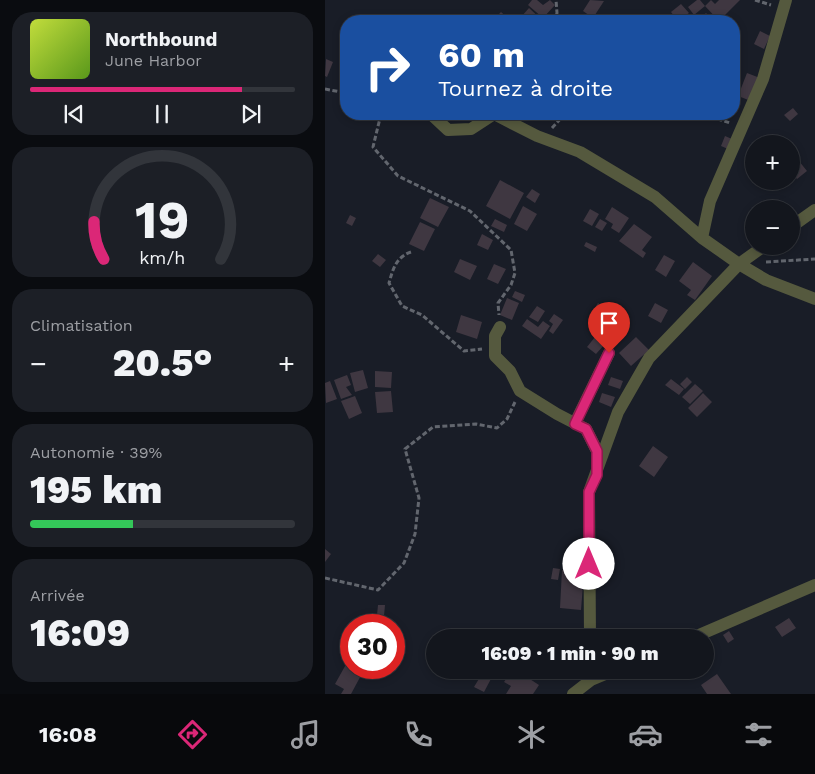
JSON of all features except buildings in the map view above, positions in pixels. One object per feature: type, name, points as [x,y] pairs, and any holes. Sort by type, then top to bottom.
[{"type":"street","points":[[702,238],[711,201],[763,79],[786,0]]},
{"type":"street","points":[[437,120],[448,130],[471,129],[485,120]]},
{"type":"street","points":[[506,120],[537,136],[580,152],[655,197],[702,238],[739,264],[766,280],[815,300]]},
{"type":"street","points":[[800,221],[815,210]]},
{"type":"street","points":[[590,629],[589,492],[597,475],[618,412],[649,358],[739,264],[752,255]]},
{"type":"street","points":[[500,327],[495,336],[495,356],[510,371],[520,391],[586,429],[597,451],[597,475]]},
{"type":"street","points":[[575,424],[609,353]]},
{"type":"street","points":[[713,629],[815,585]]},
{"type":"street","points":[[573,694],[587,679]]},
{"type":"path","points":[[556,0],[556,15]]},
{"type":"path","points":[[325,89],[340,92]]},
{"type":"path","points":[[380,120],[373,148],[398,176],[470,211],[511,250],[515,273],[511,285],[498,303],[500,327]]},
{"type":"path","points":[[721,120],[743,127]]},
{"type":"path","points":[[411,252],[402,255],[393,267],[389,283],[402,306],[422,315],[464,351],[495,347]]},
{"type":"path","points":[[739,264],[815,259]]},
{"type":"path","points":[[325,578],[378,590],[404,563],[415,534],[419,498],[405,449],[433,427],[476,424],[497,428],[507,419],[520,391]]},
{"type":"route","points":[[589,564],[589,492],[597,475],[597,451],[586,429],[575,424],[609,353]]}]
